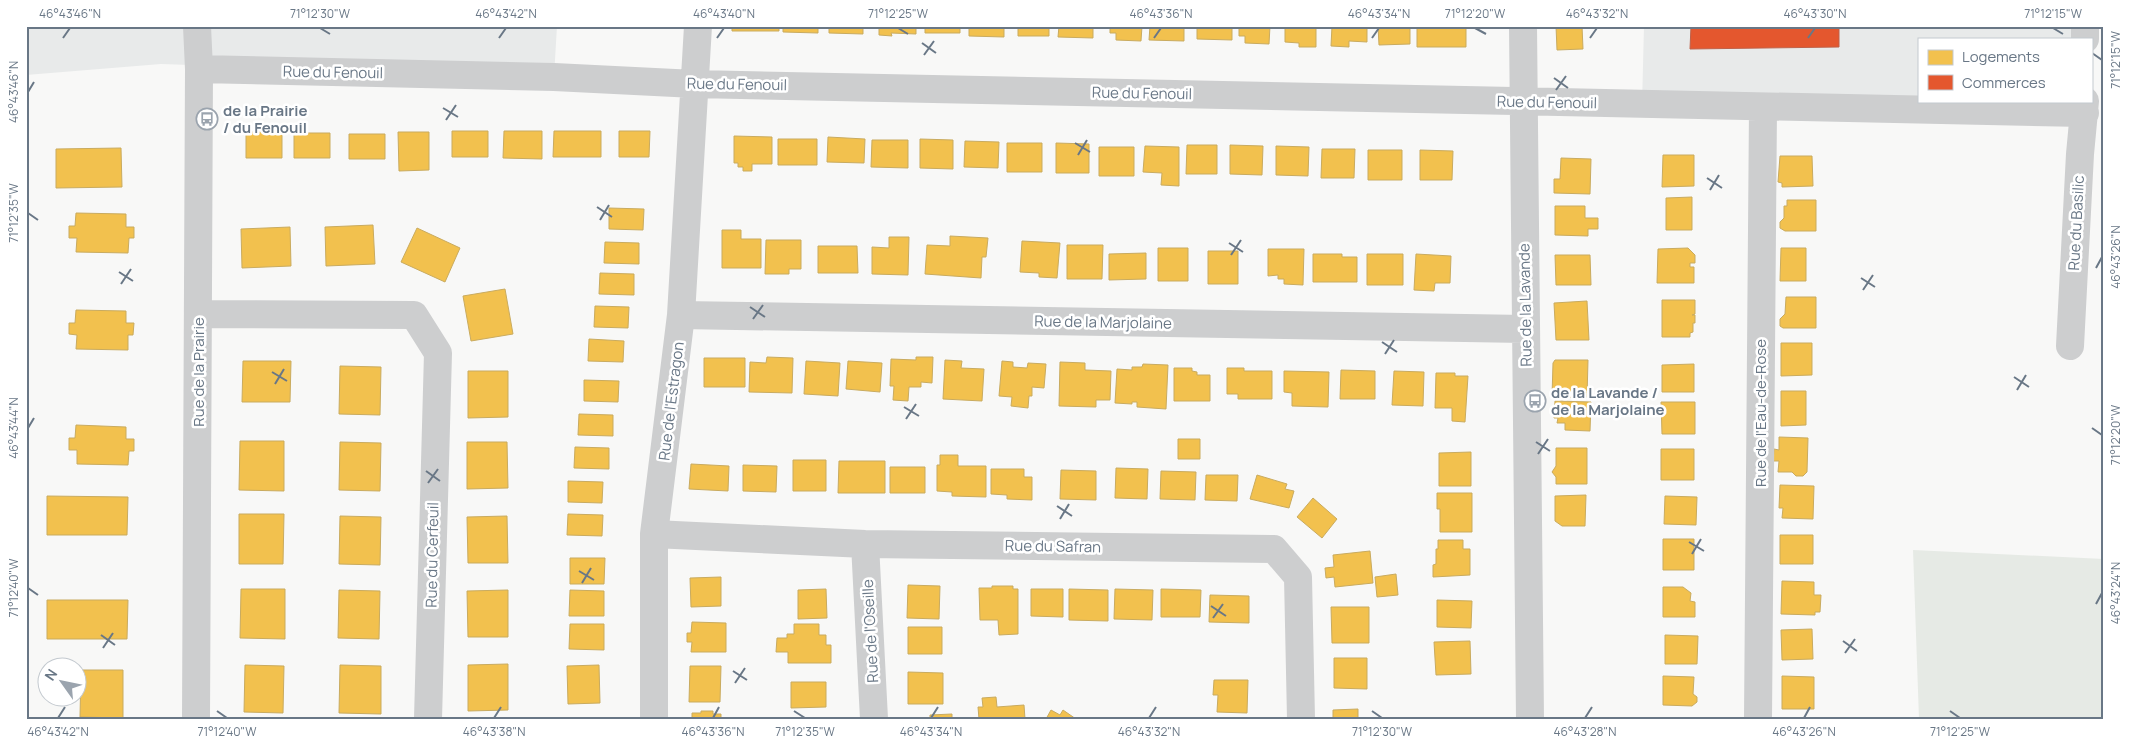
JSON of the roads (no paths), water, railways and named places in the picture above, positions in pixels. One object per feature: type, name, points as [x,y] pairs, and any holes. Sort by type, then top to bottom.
[{"type":"street","name":"Rue de la Prairie","points":[[196,719],[200,68],[197,26]]},
{"type":"street","name":"Rue de l'Estragon","points":[[654,719],[654,534],[681,315],[698,26]]},
{"type":"street","name":"Rue de la Lavande","points":[[1523,26],[1530,719]]},
{"type":"street","name":"Rue du Fenouil","points":[[200,68],[554,77],[695,84],[1763,107],[2085,107]]},
{"type":"street","name":"Rue de l'Eau-de-Rose","points":[[1758,719],[1763,107]]},
{"type":"street","name":"Rue du Basilic","points":[[2070,346],[2080,154],[2085,107]]},
{"type":"street","name":"Rue du Cerfeuil","points":[[198,314],[414,315],[438,353],[428,719]]},
{"type":"street","name":"Rue de la Marjolaine","points":[[681,315],[1525,329]]},
{"type":"street","name":"Rue du Safran","points":[[654,534],[865,544],[1274,549],[1298,577],[1301,719]]},
{"type":"street","name":"Rue de l'Oseille","points":[[865,544],[874,719]]},
{"type":"place","name":"de la Prairie / du Fenouil","points":[[207,119]]},
{"type":"place","name":"de la Lavande / de la Marjolaine","points":[[1535,401]]}]
